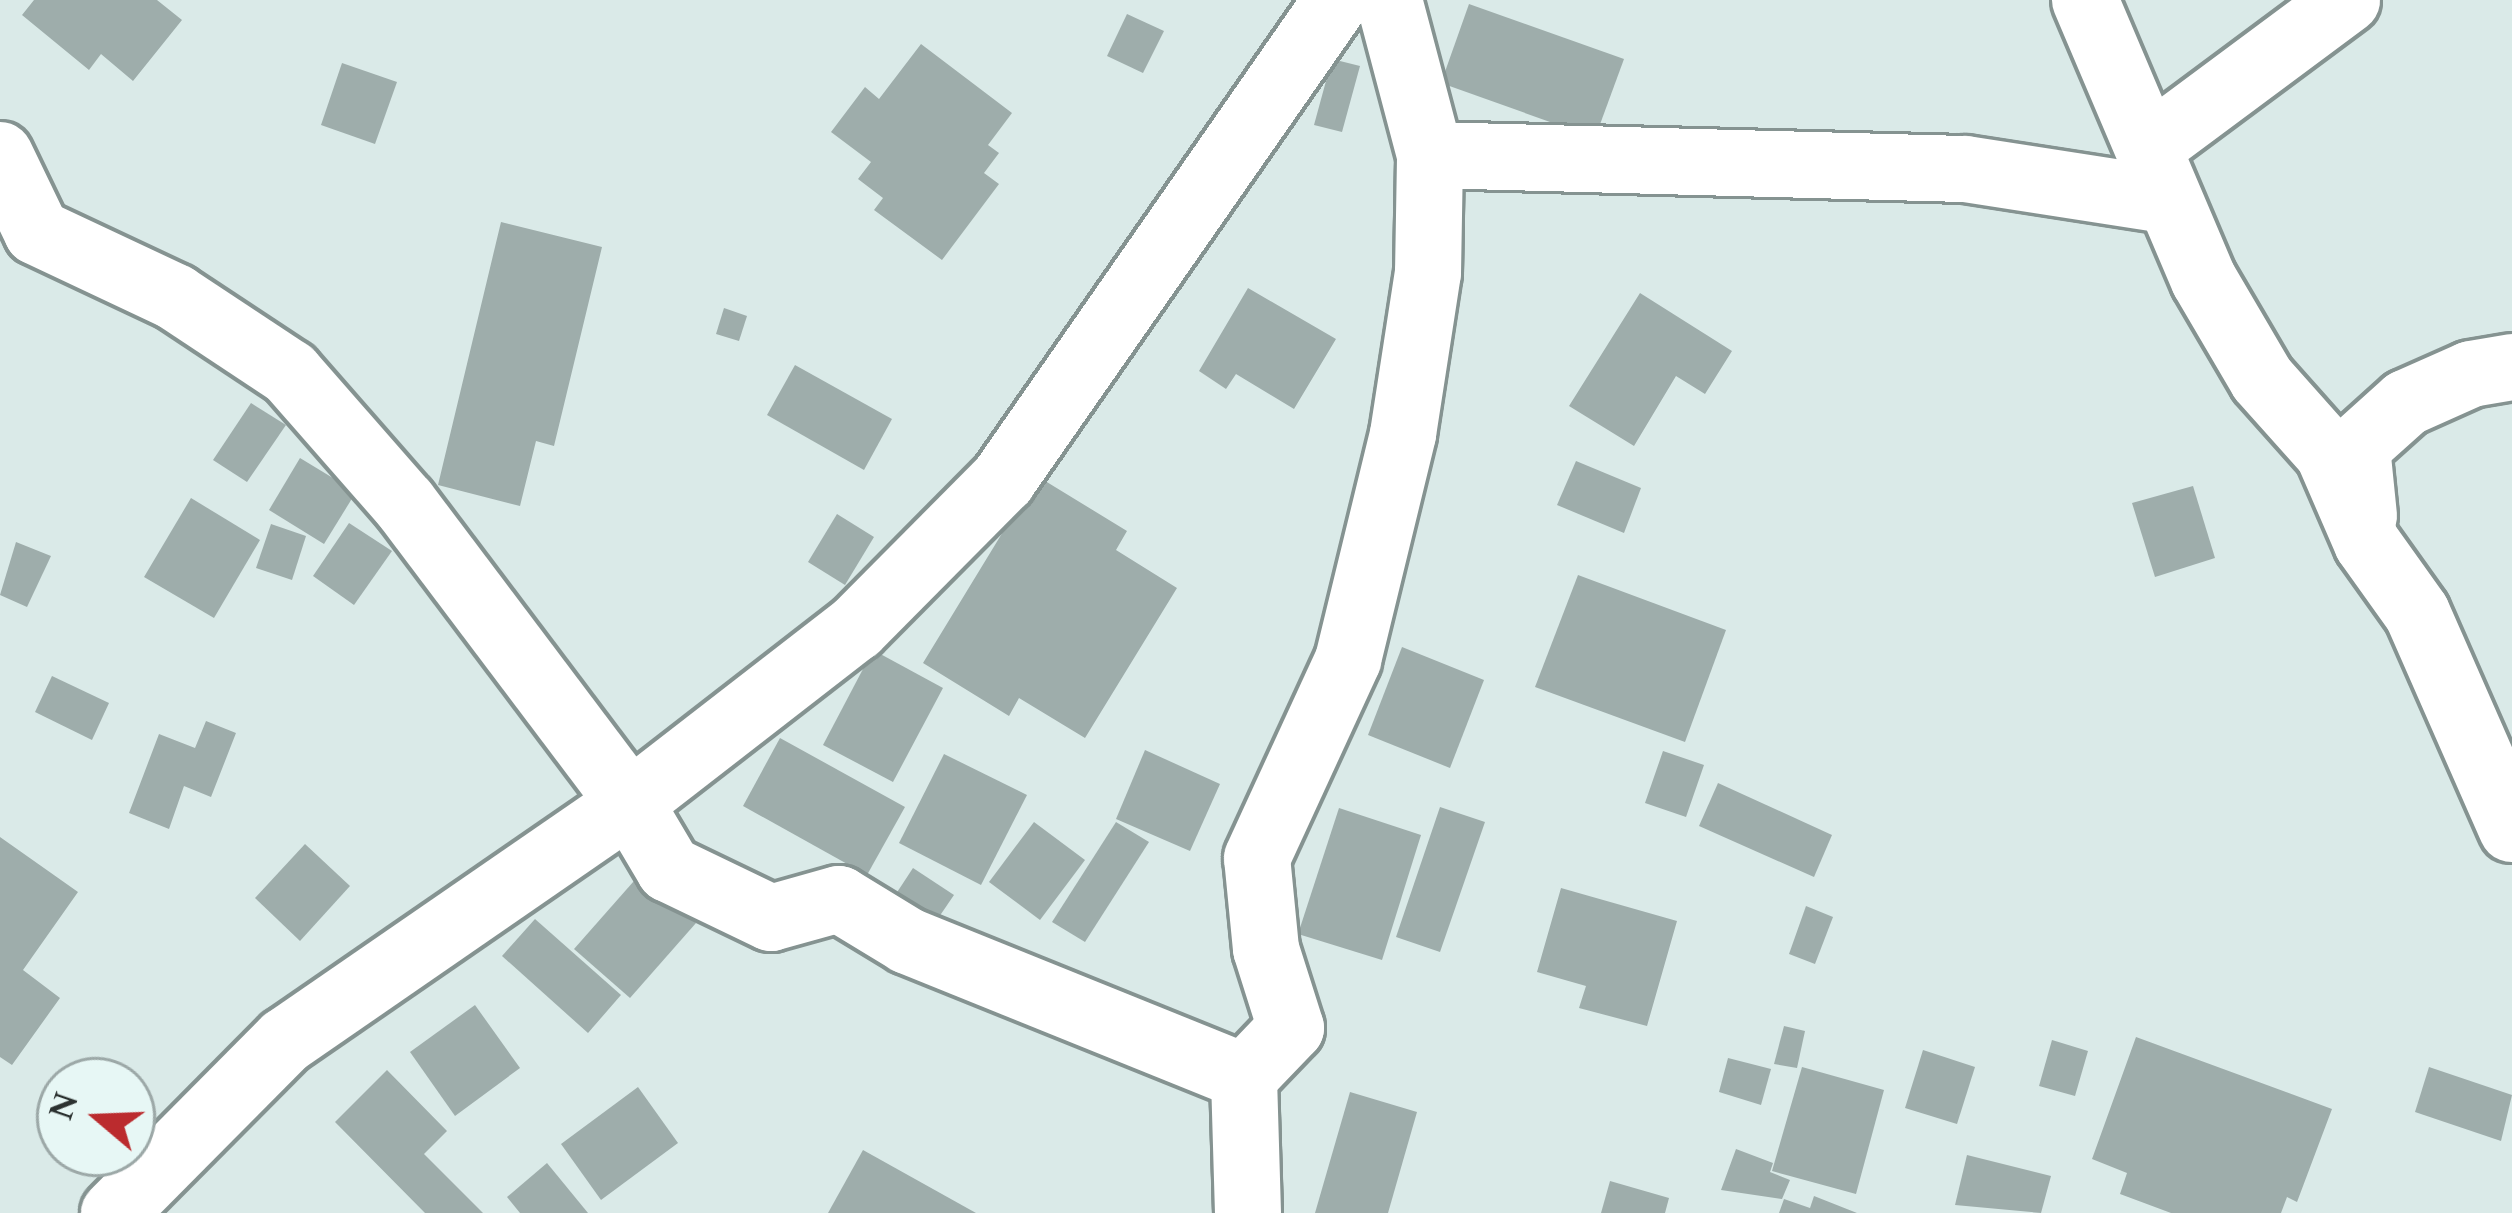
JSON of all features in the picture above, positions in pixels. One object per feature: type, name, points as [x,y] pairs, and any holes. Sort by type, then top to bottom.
[{"type":"street","points":[[1248,1213],[1244,1078],[1291,1028],[1266,949],[1257,858],[1348,660],[1403,434],[1428,273],[1430,155],[1389,0]]},
{"type":"street","points":[[2085,0],[2159,172],[2262,379],[2328,453],[2367,543],[2417,613],[2512,829]]},
{"type":"street","points":[[1430,155],[2159,172],[2348,0]]},
{"type":"street","points":[[114,1213],[285,1041],[630,802],[856,628],[1003,480],[1318,9]]},
{"type":"street","points":[[0,155],[38,232],[175,297],[290,373],[404,503],[630,802],[669,869],[719,898],[771,918],[839,899],[908,941],[1244,1078]]},
{"type":"street","points":[[2367,543],[2357,447],[2406,403],[2471,374],[2512,367]]},
{"type":"building","points":[[34,0],[157,0],[182,20],[133,81],[101,54],[89,70],[22,15]]},
{"type":"building","points":[[1469,4],[1624,59],[1595,138],[1441,83]]},
{"type":"building","points":[[1127,14],[1164,31],[1143,73],[1107,56]]},
{"type":"building","points":[[921,44],[1012,113],[988,145],[999,153],[984,173],[999,184],[942,260],[874,210],[883,198],[858,179],[871,162],[831,132],[865,87],[879,99]]},
{"type":"building","points":[[1332,59],[1360,66],[1342,132],[1314,125]]},
{"type":"building","points":[[342,63],[397,82],[375,144],[321,125]]},
{"type":"building","points":[[501,222],[602,247],[554,446],[536,441],[520,506],[438,485]]},
{"type":"building","points":[[1248,288],[1336,339],[1294,409],[1236,374],[1226,389],[1199,371]]},
{"type":"building","points":[[1640,293],[1732,351],[1705,394],[1676,376],[1634,446],[1569,406]]},
{"type":"building","points":[[724,308],[747,316],[739,341],[716,334]]},
{"type":"building","points":[[795,365],[892,419],[864,470],[767,415]]},
{"type":"building","points":[[251,403],[286,425],[247,482],[213,460]]},
{"type":"building","points":[[300,458],[356,492],[324,544],[269,510]]},
{"type":"building","points":[[1576,461],[1641,488],[1624,533],[1557,505]]},
{"type":"building","points":[[1037,476],[1127,531],[1116,550],[1177,588],[1085,738],[1019,698],[1009,716],[923,663]]},
{"type":"building","points":[[2193,486],[2215,558],[2155,577],[2132,503]]},
{"type":"building","points":[[191,498],[260,540],[214,618],[144,577]]},
{"type":"building","points":[[837,514],[874,537],[845,585],[808,562]]},
{"type":"building","points":[[349,523],[392,551],[354,605],[313,576]]},
{"type":"building","points":[[271,524],[306,536],[292,580],[256,568]]},
{"type":"building","points":[[16,542],[51,556],[27,607],[0,595]]},
{"type":"building","points":[[1578,575],[1726,630],[1685,742],[1535,687]]},
{"type":"building","points":[[1402,647],[1484,680],[1450,768],[1368,735]]},
{"type":"building","points":[[873,650],[943,688],[893,782],[823,745]]},
{"type":"building","points":[[52,676],[109,703],[92,740],[35,712]]},
{"type":"building","points":[[206,721],[236,733],[211,797],[184,786],[169,829],[129,813],[159,734],[195,748]]},
{"type":"building","points":[[780,738],[905,807],[867,875],[743,806]]},
{"type":"building","points":[[1145,750],[1220,784],[1190,851],[1116,819]]},
{"type":"building","points":[[1663,751],[1704,765],[1686,817],[1645,803]]},
{"type":"building","points":[[944,754],[1027,795],[981,885],[899,843]]},
{"type":"building","points":[[1718,783],[1832,835],[1814,877],[1699,826]]},
{"type":"building","points":[[1440,807],[1485,822],[1440,952],[1396,937]]},
{"type":"building","points":[[1339,808],[1421,835],[1382,960],[1298,934]]},
{"type":"building","points":[[1034,822],[1085,860],[1040,920],[989,882]]},
{"type":"building","points":[[1116,822],[1149,842],[1085,942],[1052,922]]},
{"type":"building","points":[[0,837],[78,892],[23,970],[60,998],[12,1065],[0,1057]]},
{"type":"building","points":[[305,844],[350,886],[300,941],[255,898]]},
{"type":"building","points":[[913,868],[954,895],[928,933],[888,906]]},
{"type":"building","points":[[641,873],[696,923],[630,998],[574,949]]},
{"type":"building","points":[[1561,888],[1677,921],[1647,1026],[1579,1008],[1586,986],[1537,972]]},
{"type":"building","points":[[1806,906],[1833,917],[1815,964],[1789,954]]},
{"type":"building","points":[[535,919],[621,995],[588,1033],[502,956]]},
{"type":"building","points":[[475,1005],[520,1068],[455,1116],[410,1052]]},
{"type":"building","points":[[1784,1026],[1805,1031],[1797,1068],[1774,1064]]},
{"type":"building","points":[[2136,1037],[2332,1109],[2297,1202],[2287,1197],[2281,1213],[2171,1213],[2120,1194],[2127,1173],[2092,1159]]},
{"type":"building","points":[[2052,1040],[2088,1051],[2075,1096],[2039,1086]]},
{"type":"building","points":[[1923,1050],[1975,1067],[1957,1124],[1905,1108]]},
{"type":"building","points":[[1728,1058],[1771,1069],[1761,1105],[1719,1092]]},
{"type":"building","points":[[1802,1067],[1884,1090],[1856,1194],[1772,1171]]},
{"type":"building","points":[[2429,1067],[2512,1095],[2501,1141],[2415,1112]]},
{"type":"building","points":[[387,1070],[447,1131],[424,1154],[483,1213],[425,1213],[335,1122]]},
{"type":"building","points":[[638,1087],[678,1143],[601,1200],[561,1144]]},
{"type":"building","points":[[1350,1092],[1417,1112],[1388,1213],[1315,1213]]},
{"type":"building","points":[[1736,1149],[1773,1163],[1770,1172],[1790,1180],[1782,1199],[1721,1190]]},
{"type":"building","points":[[863,1150],[976,1213],[828,1213]]},
{"type":"building","points":[[1967,1155],[2051,1176],[2041,1213],[1955,1205]]},
{"type":"building","points":[[547,1163],[588,1213],[520,1213],[507,1197]]},
{"type":"building","points":[[1610,1181],[1669,1198],[1665,1213],[1601,1213]]},
{"type":"building","points":[[1814,1196],[1857,1213],[1779,1213],[1784,1199],[1810,1208]]}]
